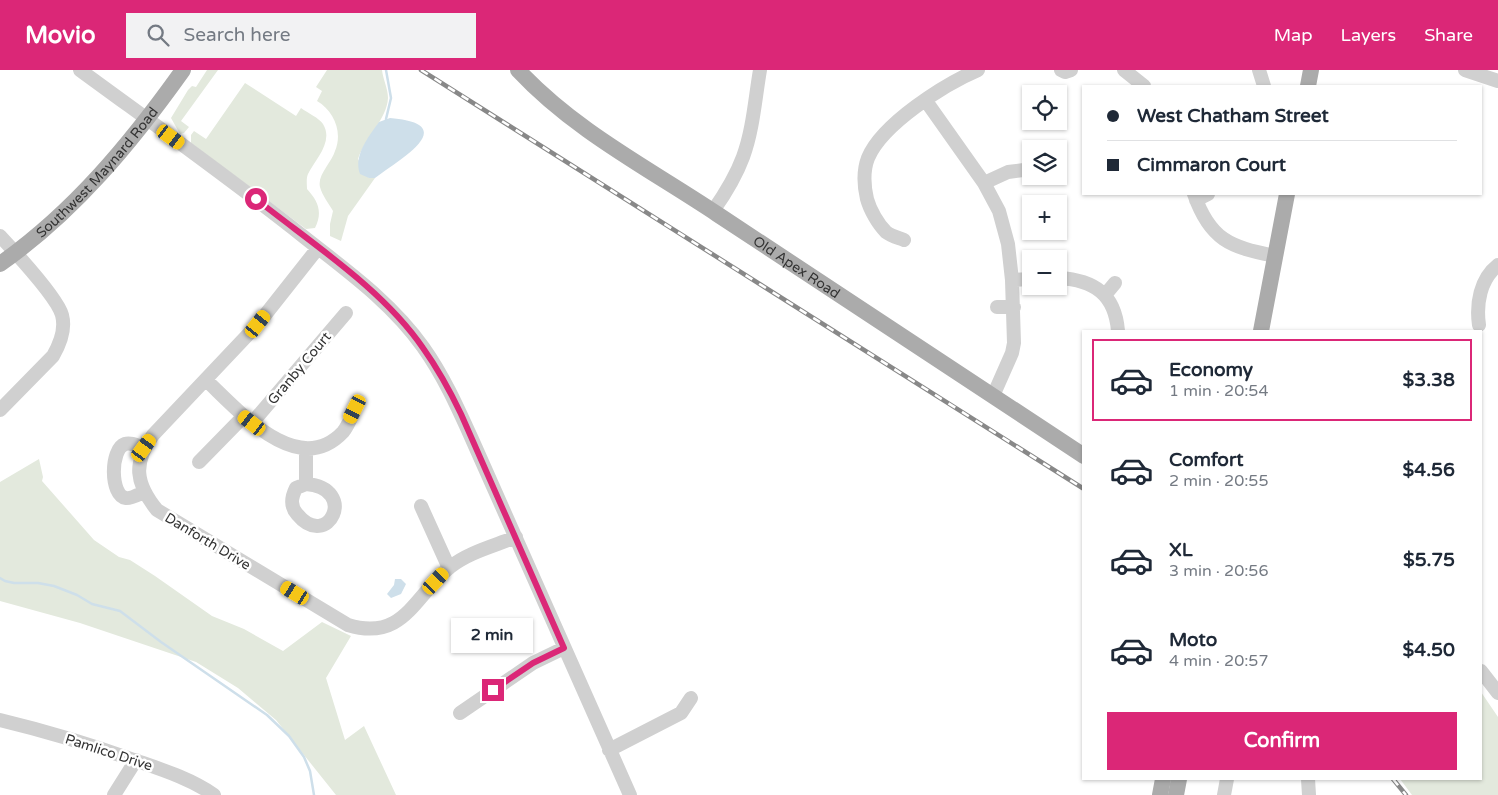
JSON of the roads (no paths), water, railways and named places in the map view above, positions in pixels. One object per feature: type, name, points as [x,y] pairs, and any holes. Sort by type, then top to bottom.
[{"type":"main road","name":"Southwest Maynard Road","points":[[0,264],[55,220],[92,186],[183,70]]},
{"type":"main road","name":"Old Apex Road","points":[[518,70],[539,92],[584,129],[713,211],[1082,455]]},
{"type":"main road","points":[[1308,85],[1311,70]]},
{"type":"main road","points":[[1261,330],[1287,195]]},
{"type":"main road","points":[[1160,795],[1163,780]]},
{"type":"main road","points":[[1176,795],[1179,780]]},
{"type":"street","points":[[80,70],[242,188],[355,276],[384,303],[423,346],[445,382],[630,795]]},
{"type":"street","points":[[713,211],[743,157],[749,138],[760,70]]},
{"type":"street","points":[[904,240],[887,233],[870,208],[865,186],[865,169],[873,148],[882,137],[926,101],[978,70]]},
{"type":"street","points":[[1061,70],[1064,72],[1071,70]]},
{"type":"street","points":[[1124,70],[1143,85]]},
{"type":"street","points":[[1259,70],[1264,85]]},
{"type":"street","points":[[1465,70],[1498,81]]},
{"type":"street","points":[[926,101],[984,183],[1003,224],[1008,244],[1015,331],[1012,353],[993,396]]},
{"type":"street","points":[[984,183],[1008,172],[1022,170]]},
{"type":"street","points":[[1200,196],[1208,223],[1221,237],[1236,246],[1275,256]]},
{"type":"street","points":[[0,236],[55,302],[62,316],[63,325],[60,342],[52,356],[0,410]]},
{"type":"street","name":"Danforth Drive","points":[[318,248],[258,324],[153,435],[140,458],[139,471],[144,492],[157,510],[348,625],[361,629],[376,630],[398,622],[449,568],[464,558],[516,537]]},
{"type":"street","points":[[1479,325],[1478,301],[1487,280],[1498,265]]},
{"type":"street","points":[[1012,280],[1022,279]]},
{"type":"street","points":[[1067,279],[1080,280],[1097,288],[1106,295],[1112,304],[1118,330]]},
{"type":"street","points":[[1106,295],[1115,283]]},
{"type":"street","points":[[997,307],[1014,307]]},
{"type":"street","name":"Granby Court","points":[[199,462],[248,419],[346,313]]},
{"type":"street","points":[[206,380],[248,419],[296,448],[306,449],[324,446],[344,431],[355,409]]},
{"type":"street","points":[[144,448],[127,444],[122,445],[115,460],[114,475],[116,488],[124,498],[144,492]]},
{"type":"street","points":[[306,449],[306,484]]},
{"type":"street","points":[[421,506],[449,568]]},
{"type":"street","points":[[460,713],[533,663],[564,648]]},
{"type":"street","points":[[1482,672],[1498,693]]},
{"type":"street","points":[[609,750],[680,713],[691,698]]},
{"type":"street","name":"Pamlico Drive","points":[[0,720],[85,742],[182,778],[214,795]]},
{"type":"street","points":[[114,795],[136,760]]},
{"type":"street","points":[[1224,795],[1227,780]]},
{"type":"street","points":[[1308,780],[1309,795]]},
{"type":"water","points":[[390,118],[411,122],[422,127],[424,135],[419,144],[410,153],[375,178],[369,178],[360,174],[358,167],[360,153],[379,122]]},
{"type":"water","points":[[395,579],[401,579],[406,584],[401,594],[391,598],[387,594],[394,585]]},
{"type":"waterway","points":[[386,70],[391,98],[386,119]]},
{"type":"waterway","points":[[0,578],[14,583],[38,583],[54,586],[77,595],[92,604],[120,611],[161,642],[267,715],[289,736],[304,757],[310,771],[314,795]]},
{"type":"railway","points":[[421,70],[1082,488]]},
{"type":"railway","points":[[1394,780],[1406,795]]}]
